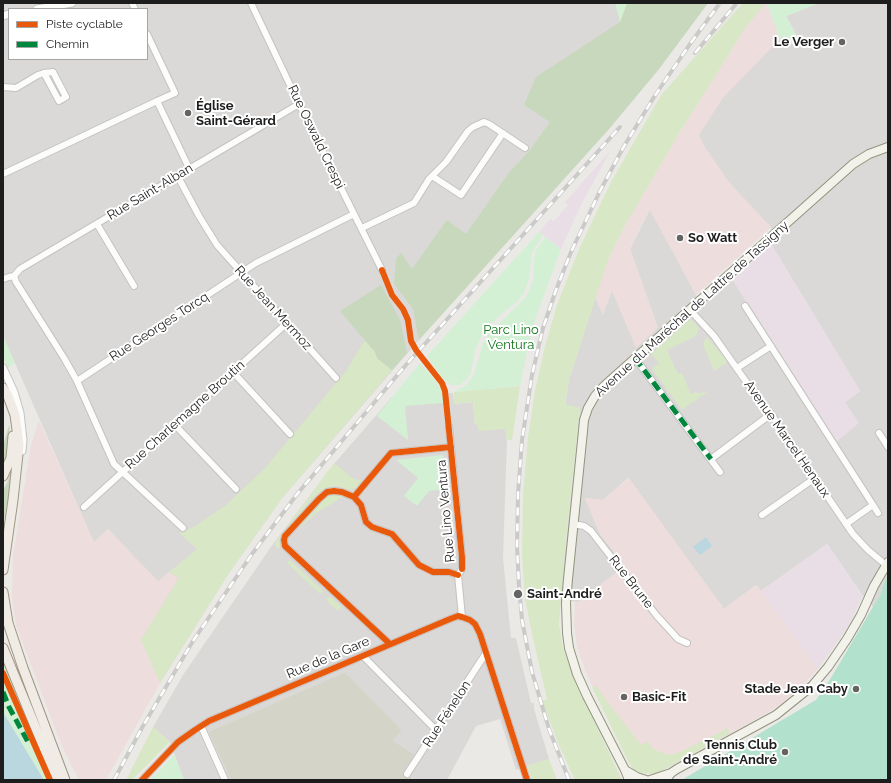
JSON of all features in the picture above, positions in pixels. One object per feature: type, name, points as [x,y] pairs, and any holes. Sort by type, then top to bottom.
[{"type":"main road","name":"Avenue du Maréchal de Lattre de Tassigny","points":[[629,780],[577,674],[569,648],[565,620],[573,524],[586,415],[592,401],[601,389],[853,164],[869,154],[888,147]]},
{"type":"main road","points":[[3,388],[12,404],[18,434],[19,455],[3,570]]},
{"type":"main road","points":[[3,394],[10,413],[13,434],[11,458],[3,476]]},
{"type":"main road","points":[[650,780],[669,777],[686,764],[772,717],[812,686],[828,667],[847,639],[887,564]]},
{"type":"main road","points":[[3,592],[8,623],[23,668],[65,780]]},
{"type":"main road","points":[[3,648],[56,780]]},
{"type":"main road","name":"Avenue du Maréchal de Lattre de Tassigny","points":[[625,770],[632,780]]},
{"type":"main road","points":[[625,770],[646,780]]},
{"type":"street","points":[[43,8],[72,3]]},
{"type":"street","name":"Rue Oswald Crespi","points":[[251,3],[299,104],[382,270]]},
{"type":"street","points":[[3,174],[175,93],[148,36]]},
{"type":"street","points":[[3,87],[16,88],[36,76],[44,73],[52,72],[54,73],[66,97],[59,101],[44,73]]},
{"type":"street","points":[[157,102],[189,168]]},
{"type":"street","name":"Rue Saint-Alban","points":[[3,279],[14,276],[20,269],[299,104]]},
{"type":"street","points":[[362,228],[396,213],[414,203],[432,176],[446,162],[468,131],[473,127],[487,122],[525,148]]},
{"type":"street","points":[[432,176],[461,195],[503,133]]},
{"type":"street","name":"Rue Jean Mermoz","points":[[177,175],[212,237],[241,272],[336,378]]},
{"type":"street","name":"Rue Georges Torcq","points":[[76,381],[241,272],[270,255],[354,214]]},
{"type":"street","points":[[96,224],[134,286]]},
{"type":"street","points":[[14,276],[16,282],[54,342],[76,381],[111,460],[122,473],[183,528]]},
{"type":"street","points":[[745,306],[878,513]]},
{"type":"street","name":"Avenue Marcel Henaux","points":[[690,310],[714,336],[759,400],[771,414],[810,468],[815,478],[846,524],[864,546],[887,564]]},
{"type":"street","name":"Rue Charlemagne Broutin","points":[[84,507],[174,424],[287,324]]},
{"type":"street","points":[[737,368],[772,346]]},
{"type":"street","points":[[635,358],[720,472]]},
{"type":"street","points":[[3,368],[14,392],[20,413],[22,431],[22,455],[13,500]]},
{"type":"street","points":[[233,372],[290,434]]},
{"type":"street","points":[[710,459],[771,414]]},
{"type":"street","points":[[174,424],[236,489]]},
{"type":"street","name":"Rue Lino Ventura","points":[[449,427],[462,557],[460,572],[462,616]]},
{"type":"street","points":[[879,433],[888,447]]},
{"type":"street","points":[[354,498],[391,453],[451,447]]},
{"type":"street","points":[[762,515],[815,478]]},
{"type":"street","points":[[390,644],[285,546],[284,540],[286,536],[319,499],[327,492],[337,491],[354,498],[360,506],[366,522],[372,527],[392,534],[423,568],[433,572],[460,572]]},
{"type":"street","points":[[846,524],[873,505]]},
{"type":"street","name":"Rue Brune","points":[[573,524],[584,526],[591,531],[657,616],[678,639],[687,643]]},
{"type":"street","points":[[462,616],[475,624],[480,634],[527,780]]},
{"type":"street","name":"Rue de la Gare","points":[[142,780],[178,742],[201,726],[216,718],[450,619],[462,616]]},
{"type":"street","name":"Rue Fénelon","points":[[407,774],[486,653]]},
{"type":"street","points":[[363,656],[436,730]]},
{"type":"street","points":[[3,659],[28,712]]},
{"type":"street","points":[[201,726],[225,780]]},
{"type":"shaded area","points":[[3,3],[708,3],[659,69],[609,129],[419,340],[283,497],[229,573],[160,683],[141,640],[132,629],[3,336]],"holes":[[[108,529],[157,580],[94,542]]]},
{"type":"shaded area","points":[[766,3],[780,39],[803,47],[786,16],[819,3],[888,3],[888,780],[682,780],[816,700],[831,678],[873,607],[863,596],[827,544],[761,591],[756,585],[724,609],[628,478],[603,500],[585,498],[600,534],[625,566],[578,602],[560,600],[580,408],[565,405],[569,380],[595,297],[603,314],[612,290],[658,328],[630,249],[650,209],[696,295],[703,305],[733,280],[835,443],[845,402],[860,391],[771,244],[771,227],[753,243],[684,127]]},
{"type":"shaded area","points":[[766,3],[780,39],[723,98],[699,135],[705,147],[729,182],[771,227],[696,295],[650,210],[630,249],[658,328],[636,348],[612,291],[603,314],[595,297],[607,263],[624,227],[680,132],[746,27]]},
{"type":"shaded area","points":[[611,150],[581,205],[561,249],[539,232],[550,219],[554,221],[568,205],[565,202]]},
{"type":"shaded area","points":[[771,244],[860,391],[845,402],[859,423],[835,443],[733,280]]},
{"type":"shaded area","points":[[453,393],[454,404],[473,402],[475,424],[505,429],[507,440],[503,558],[511,638],[516,638],[531,703],[534,703],[534,709],[549,759],[516,770],[500,719],[476,726],[447,780],[414,780],[403,772],[393,741],[402,730],[345,672],[210,731],[209,733],[231,780],[184,780],[170,742],[153,727],[183,675],[273,544],[333,465],[392,397]]},
{"type":"shaded area","points":[[39,421],[94,542],[108,529],[158,581],[169,572],[179,578],[141,640],[160,683],[106,780],[79,780],[61,744],[16,625],[12,598],[13,556],[31,445]]},
{"type":"shaded area","points":[[629,478],[724,609],[757,585],[818,669],[797,691],[761,717],[656,774],[643,773],[633,769],[628,761],[587,675],[577,647],[574,623],[575,602],[578,602],[625,566],[600,534],[585,498],[603,500]]},
{"type":"shaded area","points":[[827,544],[863,596],[848,627],[818,669],[761,591]]},
{"type":"shaded area","points":[[345,672],[402,730],[393,741],[414,755],[403,772],[414,780],[231,780],[209,733],[210,731]]},
{"type":"green space","points":[[615,3],[627,3],[620,22]]},
{"type":"green space","points":[[627,3],[708,3],[659,69],[609,129],[419,340],[413,309],[394,284],[396,259],[401,253],[412,269],[447,220],[466,234],[508,174],[530,150],[550,122],[524,105],[536,77],[620,22]]},
{"type":"green space","points":[[743,3],[766,3],[746,27],[680,132],[624,227],[607,263],[569,380],[565,404],[580,408],[565,549],[559,625],[563,648],[577,685],[622,780],[575,780],[561,750],[542,701],[547,699],[525,599],[522,555],[523,494],[528,437],[535,391],[545,346],[557,305],[579,249],[611,182],[662,94]]},
{"type":"green space","points":[[767,3],[819,3],[786,16],[803,48],[780,39]]},
{"type":"green space","name":"Parc Lino Ventura","points":[[539,232],[543,235],[532,253],[529,279],[524,293],[516,303],[501,314],[483,333],[475,350],[471,373],[468,378],[460,385],[451,385],[441,377],[427,356]]},
{"type":"green space","name":"Parc Lino Ventura","points":[[545,237],[561,249],[537,314],[529,342],[520,386],[454,392],[466,385],[474,374],[483,343],[489,333],[527,295],[533,280],[536,250]]},
{"type":"green space","points":[[381,285],[400,320],[407,353],[392,370],[377,358],[375,352],[340,311]]},
{"type":"green space","points":[[692,320],[699,328],[697,334],[694,337],[667,350],[678,374],[682,373],[691,394],[707,392],[682,410],[652,369],[659,363],[651,354],[688,321]]},
{"type":"green space","points":[[3,336],[15,363],[8,368],[3,359]]},
{"type":"green space","points":[[707,337],[728,362],[714,371],[703,345]]},
{"type":"green space","points":[[365,340],[375,352],[377,358],[392,370],[283,497],[229,573],[160,683],[141,640],[179,578],[169,572],[197,549],[179,533],[194,527],[226,505],[266,467],[346,371]]},
{"type":"green space","points":[[420,363],[442,390],[443,403],[405,406],[408,440],[377,416]]},
{"type":"green space","points":[[520,386],[512,440],[507,440],[505,429],[479,431],[477,424],[475,424],[473,402],[454,404],[454,392]]},
{"type":"green space","points":[[9,425],[11,440],[8,458],[3,468],[3,446]]},
{"type":"green space","points":[[443,455],[446,489],[429,491],[417,506],[404,496],[418,478],[396,460]]},
{"type":"green space","points":[[334,463],[354,479],[362,480],[356,488],[349,490],[336,486],[323,489],[311,500],[282,535],[279,540],[279,549],[274,544]]},
{"type":"green space","points":[[14,464],[10,488],[3,525],[3,490]]},
{"type":"green space","points":[[331,494],[344,496],[317,513],[300,527],[299,526],[305,521],[317,505],[327,495]]},
{"type":"green space","points":[[290,560],[323,591],[320,594],[287,563]]},
{"type":"green space","name":"Stade Jean Caby","points":[[886,578],[888,580],[888,780],[682,780],[816,700],[831,678],[880,596]]},
{"type":"green space","points":[[329,596],[342,607],[338,611],[326,600]]},
{"type":"green space","points":[[3,659],[28,712],[34,736],[53,780],[44,780],[3,712]]},
{"type":"green space","points":[[595,685],[606,699],[606,702],[607,701],[641,745],[647,741],[653,749],[665,754],[674,754],[682,751],[725,730],[727,727],[730,733],[656,774],[643,773],[633,769],[628,761],[592,687]]},
{"type":"green space","points":[[153,727],[170,742],[132,780],[126,780]]},
{"type":"green space","points":[[174,755],[184,780],[151,780],[151,779]]},
{"type":"green space","points":[[549,759],[557,780],[532,780],[527,766]]},
{"type":"water","points":[[706,537],[712,546],[700,555],[693,547]]},
{"type":"water","points":[[3,712],[9,722],[44,780],[3,780]]},
{"type":"railway","points":[[569,780],[549,729],[532,672],[522,620],[517,547],[518,494],[522,440],[532,375],[543,328],[556,290],[571,252],[600,191],[623,148],[654,97],[720,3]]},
{"type":"railway","points":[[695,53],[737,3]]},
{"type":"railway","points":[[114,780],[143,726],[193,641],[252,554],[298,493],[405,366],[620,127]]},
{"type":"marked path","points":[[635,358],[711,459]]},
{"type":"marked path","points":[[3,692],[9,707],[28,742]]},
{"type":"cycle path","points":[[382,270],[392,295],[403,309],[408,320],[411,341],[416,350],[442,383],[445,391],[462,569]]},
{"type":"cycle path","points":[[354,497],[391,453],[451,447]]},
{"type":"cycle path","points":[[390,644],[285,546],[285,536],[319,499],[327,492],[334,491],[342,492],[354,497],[361,505],[366,522],[372,527],[392,534],[419,565],[433,572],[449,572],[458,575]]},
{"type":"cycle path","points":[[142,780],[178,742],[209,721],[458,616],[470,620],[475,624],[480,634],[527,780]]},
{"type":"cycle path","points":[[3,673],[50,780]]},
{"type":"place","name":"Le Verger","points":[[842,42]]},
{"type":"place","name":"Église Saint-Gérard","points":[[188,113]]},
{"type":"place","name":"So Watt","points":[[680,238]]},
{"type":"place","name":"Saint-André","points":[[518,594]]},
{"type":"place","name":"Stade Jean Caby","points":[[856,689]]},
{"type":"place","name":"Basic-Fit","points":[[624,697]]},
{"type":"place","name":"Tennis Club de Saint-André","points":[[785,752]]}]
